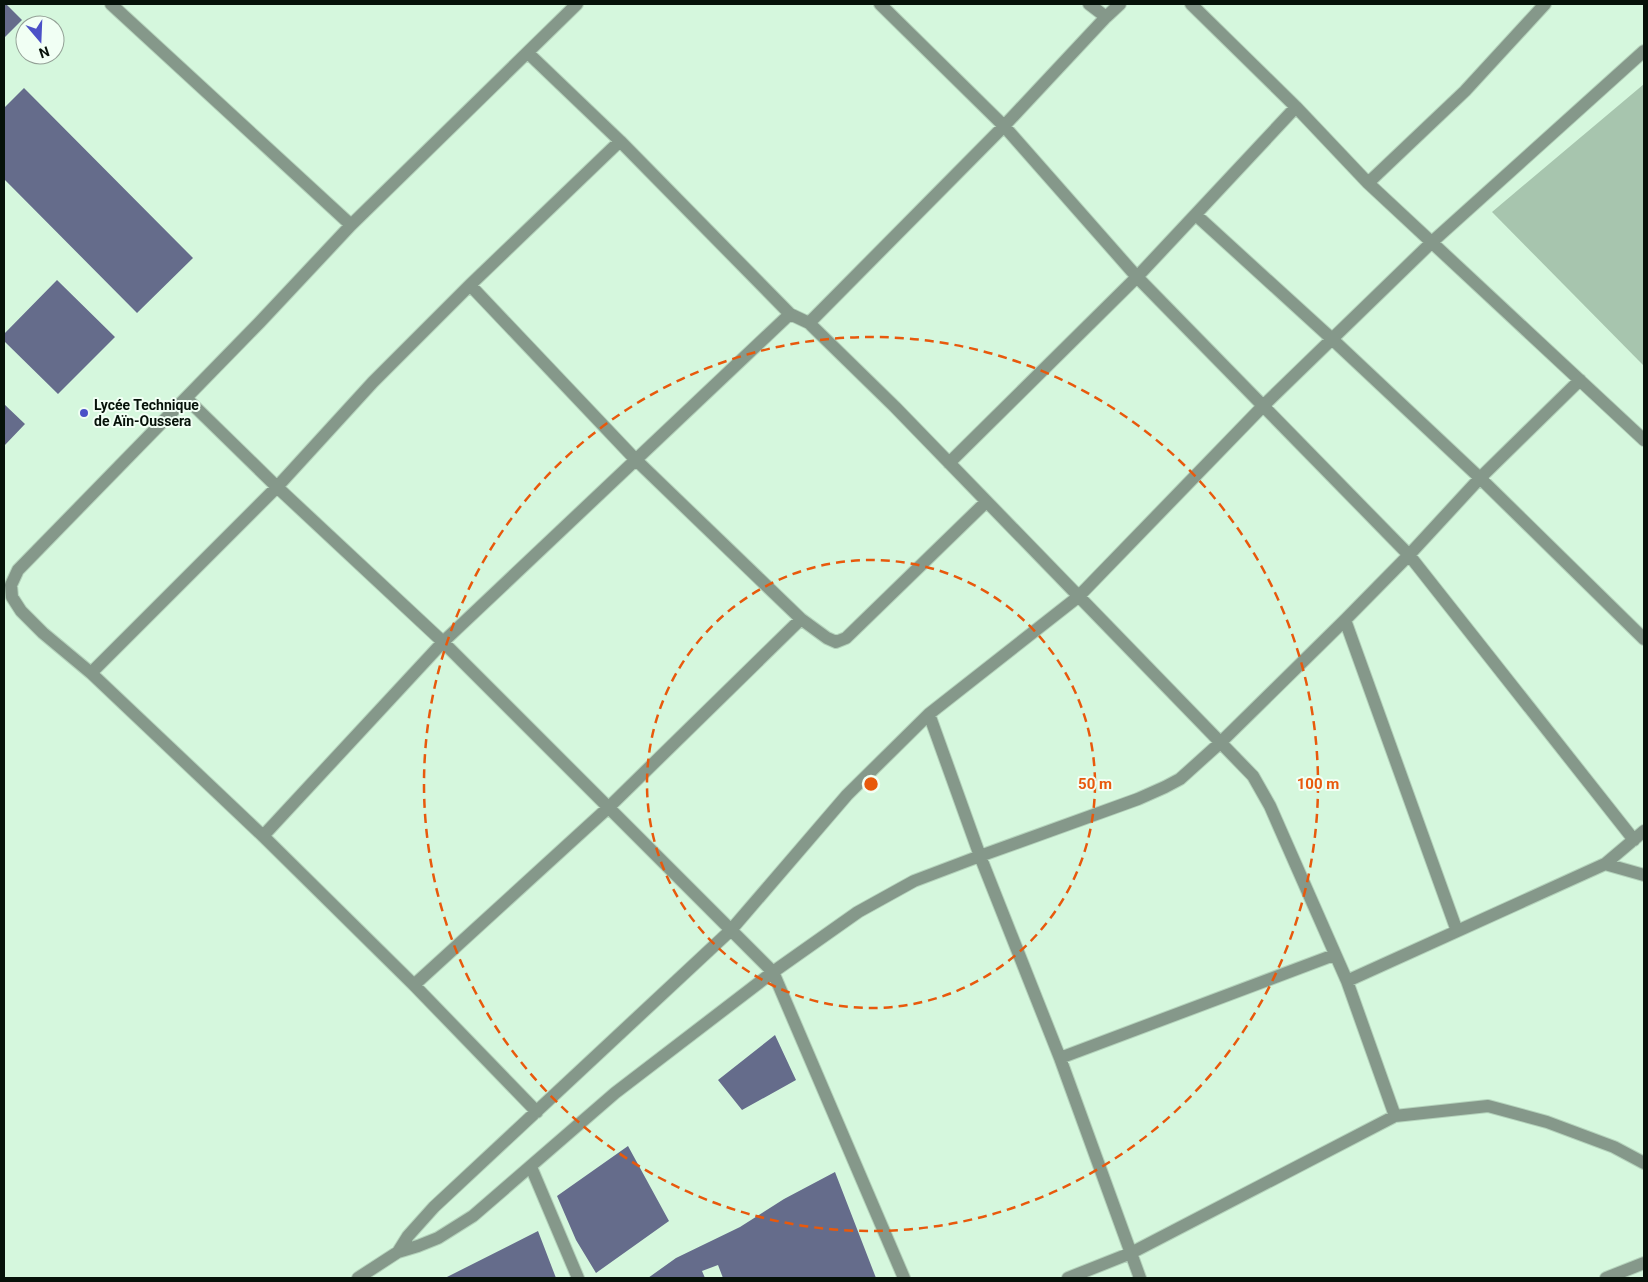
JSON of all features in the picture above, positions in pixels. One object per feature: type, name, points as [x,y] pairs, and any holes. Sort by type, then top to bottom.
[{"type":"street","points":[[111,4],[351,225]]},
{"type":"street","points":[[537,1112],[414,985],[263,836],[91,673],[20,611],[12,598],[11,585],[18,570],[260,322],[351,225],[577,4]]},
{"type":"street","points":[[880,4],[1004,126],[1137,277],[1409,555],[1634,840]]},
{"type":"street","points":[[1089,4],[1106,17]]},
{"type":"street","points":[[809,323],[1004,126],[1120,4]]},
{"type":"street","points":[[1191,4],[1296,108],[1368,183],[1644,440]]},
{"type":"street","points":[[1368,183],[1465,90],[1544,4]]},
{"type":"street","points":[[398,1252],[408,1236],[434,1207],[731,930],[847,795],[929,714],[1078,597],[1264,405],[1432,242],[1644,51]]},
{"type":"street","points":[[528,52],[620,141],[790,314],[809,323],[895,407],[1253,776],[1270,806],[1346,982],[1395,1116]]},
{"type":"street","points":[[949,463],[1137,277],[1296,108]]},
{"type":"street","points":[[91,673],[277,487],[373,382],[470,285],[620,141]]},
{"type":"street","points":[[1196,214],[1480,478],[1644,639]]},
{"type":"street","points":[[470,285],[634,459],[801,619],[827,638],[836,642],[846,638],[986,502]]},
{"type":"street","points":[[263,836],[443,642],[634,459],[790,314]]},
{"type":"street","points":[[358,1278],[398,1252],[438,1238],[473,1216],[615,1093],[772,972],[858,912],[914,882],[980,856],[1109,810],[1180,779],[1220,743],[1345,620],[1409,555],[1480,478],[1580,380]]},
{"type":"street","points":[[186,398],[277,487],[443,642],[772,972],[904,1278]]},
{"type":"street","points":[[414,985],[609,807],[801,619]]},
{"type":"street","points":[[1345,620],[1457,931]]},
{"type":"street","points":[[929,714],[980,856],[1060,1058],[1140,1278]]},
{"type":"street","points":[[1346,982],[1605,864],[1644,831]]},
{"type":"street","points":[[1605,864],[1644,875]]},
{"type":"street","points":[[1060,1058],[1334,955]]},
{"type":"street","points":[[1068,1278],[1131,1253],[1395,1116],[1488,1106],[1547,1122],[1614,1147],[1644,1163]]},
{"type":"street","points":[[531,1167],[578,1278]]},
{"type":"street","points":[[1606,1278],[1644,1263]]},
{"type":"green space","points":[[1644,84],[1644,366],[1492,212]]},
{"type":"building","points":[[4,4],[6,4],[17,15],[15,15],[15,27],[4,38]]},
{"type":"building","points":[[24,88],[193,258],[137,313],[4,179],[4,108]]},
{"type":"building","points":[[57,280],[115,337],[58,394],[4,341],[4,334]]},
{"type":"building","points":[[4,404],[25,424],[4,446]]},
{"type":"building","points":[[775,1035],[796,1080],[742,1110],[718,1080]]},
{"type":"building","points":[[628,1146],[669,1221],[596,1273],[576,1240],[557,1196]]},
{"type":"building","points":[[835,1172],[876,1278],[723,1278],[718,1265],[702,1271],[705,1278],[648,1278],[676,1258],[740,1227],[784,1199]]},
{"type":"building","points":[[538,1231],[556,1278],[445,1278]]},
{"type":"place","name":"Lycée Technique de Aïn-Oussera","points":[[84,413]]}]
